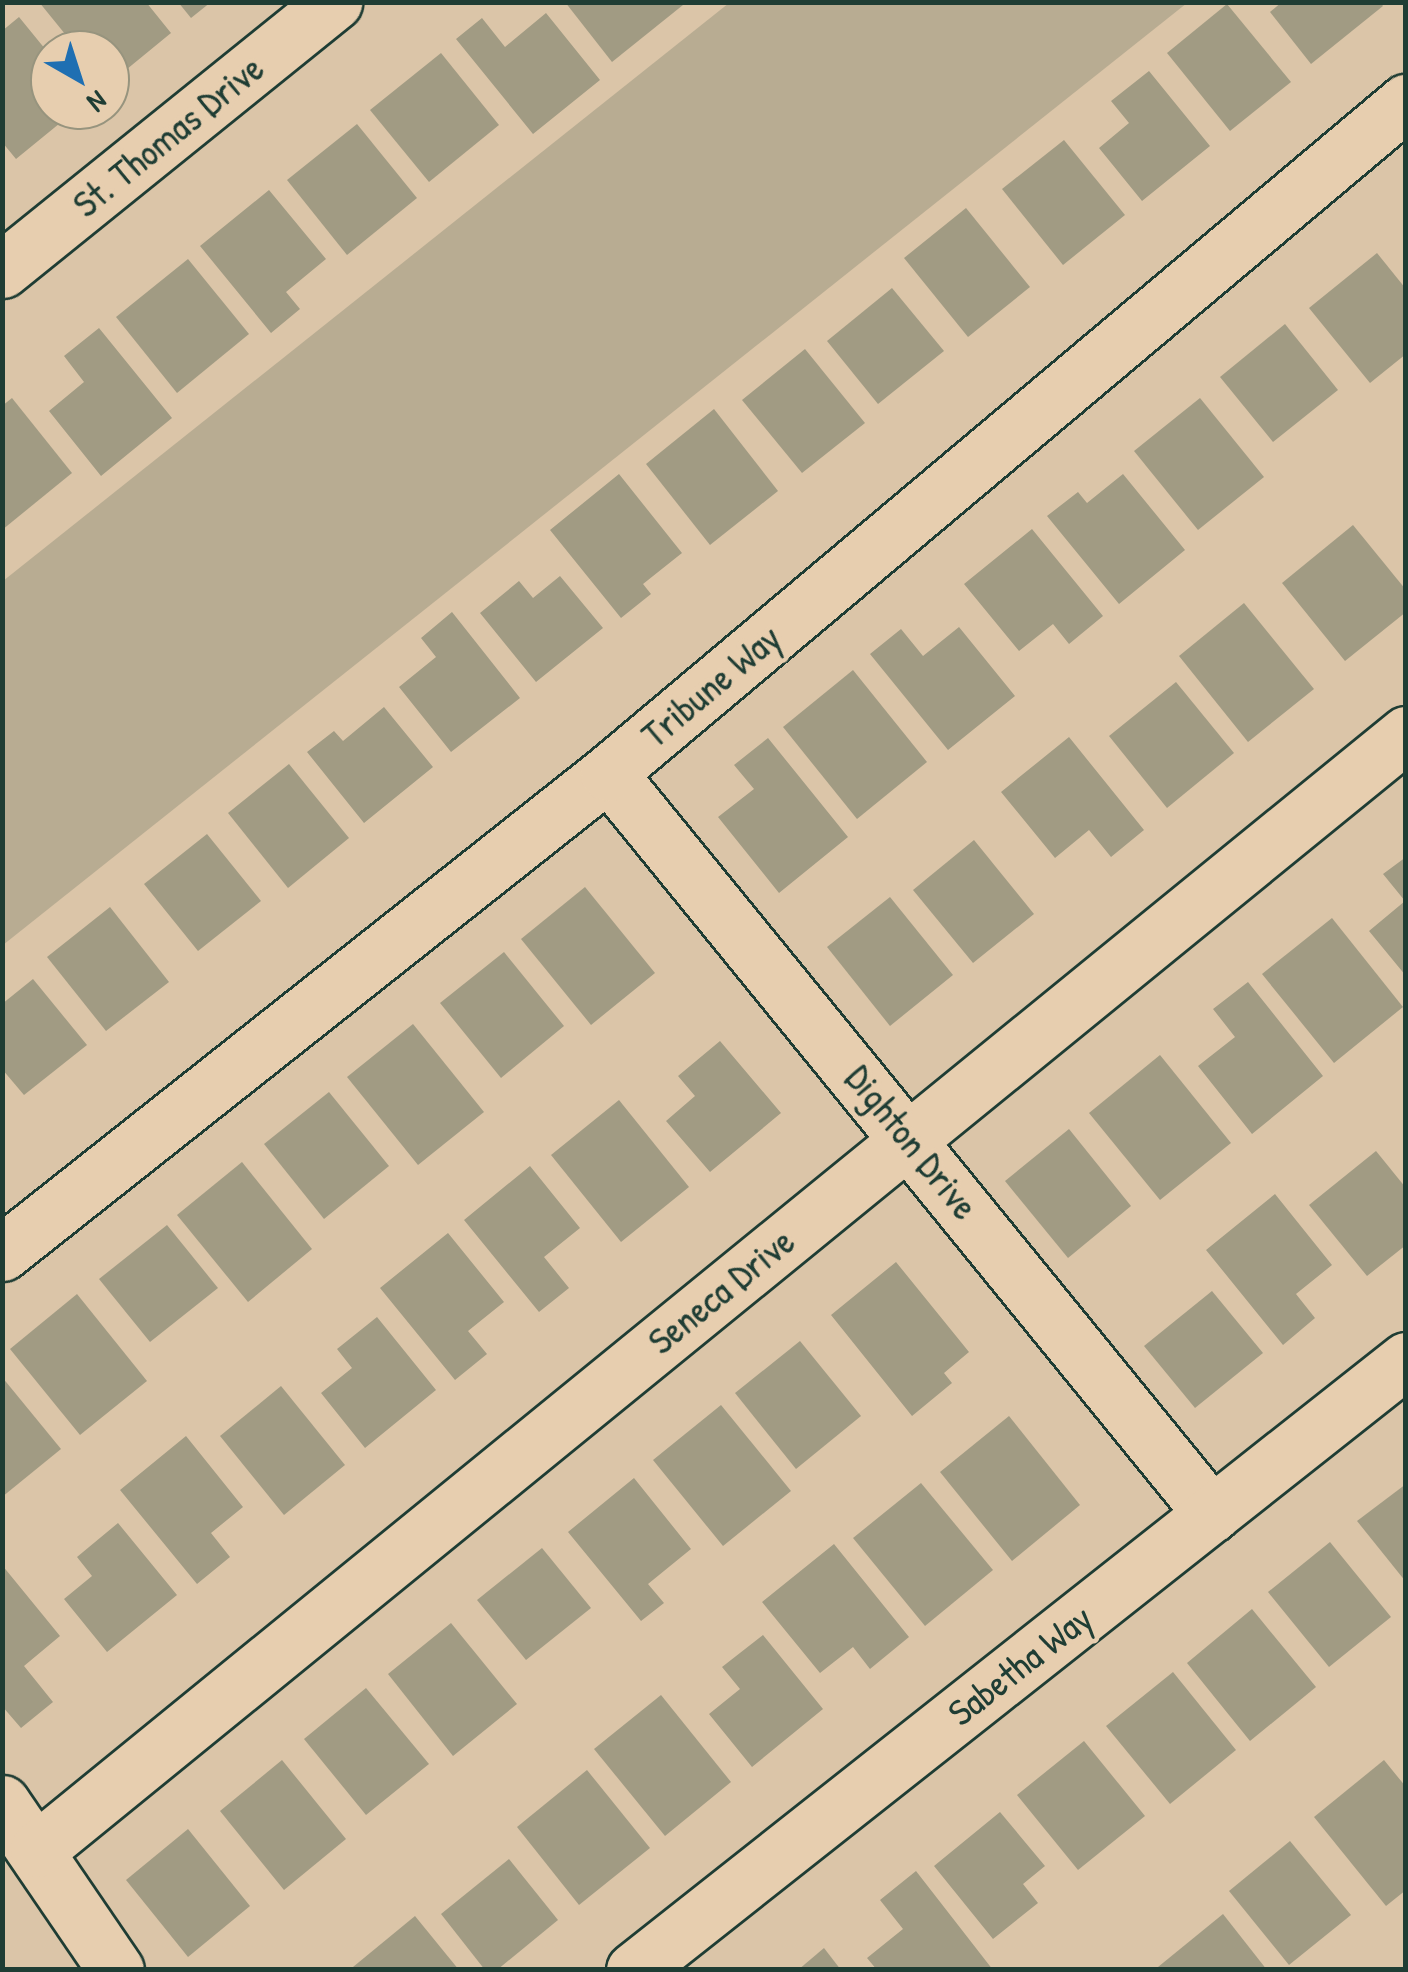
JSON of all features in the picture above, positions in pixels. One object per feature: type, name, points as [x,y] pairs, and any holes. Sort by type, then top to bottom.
[{"type":"street","name":"St. Thomas Drive","points":[[2,270],[334,2]]},
{"type":"street","name":"Tribune Way","points":[[2,1253],[608,773],[1406,102]]},
{"type":"street","name":"Seneca Drive","points":[[38,1849],[1406,734]]},
{"type":"street","name":"Dighton Drive","points":[[608,773],[910,1137],[1212,1514]]},
{"type":"street","name":"Sabetha Way","points":[[634,1970],[1406,1360]]},
{"type":"street","points":[[2,1804],[38,1849],[116,1970]]},
{"type":"shaded area","points":[[729,3],[1187,3],[3,945],[3,581]]},
{"type":"building","points":[[39,2],[146,2],[171,33],[130,67],[130,30],[62,30]]},
{"type":"building","points":[[178,2],[211,2],[191,18]]},
{"type":"building","points":[[565,2],[681,2],[683,5],[612,62]]},
{"type":"building","points":[[1282,2],[1380,2],[1383,6],[1311,64],[1270,12]]},
{"type":"building","points":[[1227,4],[1291,82],[1230,131],[1167,53]]},
{"type":"building","points":[[546,13],[600,80],[533,134],[456,39],[482,18],[505,47]]},
{"type":"building","points":[[19,17],[30,30],[30,130],[52,130],[16,159],[2,142],[2,31]]},
{"type":"building","points":[[441,53],[499,125],[429,182],[370,110]]},
{"type":"building","points":[[1149,71],[1210,146],[1142,201],[1099,148],[1129,123],[1111,101]]},
{"type":"building","points":[[357,124],[417,198],[347,255],[287,180]]},
{"type":"building","points":[[1064,140],[1125,215],[1063,265],[1002,189]]},
{"type":"building","points":[[269,190],[326,259],[286,292],[300,309],[271,333],[200,246]]},
{"type":"building","points":[[966,208],[1030,287],[968,337],[904,258]]},
{"type":"building","points":[[1377,253],[1406,289],[1406,354],[1370,383],[1309,308]]},
{"type":"building","points":[[188,259],[249,334],[177,393],[116,317]]},
{"type":"building","points":[[892,288],[944,351],[878,404],[827,341]]},
{"type":"building","points":[[1285,324],[1338,390],[1273,442],[1220,377]]},
{"type":"building","points":[[99,328],[172,418],[101,476],[49,411],[84,382],[64,356]]},
{"type":"building","points":[[805,349],[865,423],[802,473],[742,400]]},
{"type":"building","points":[[12,398],[72,473],[2,530],[2,406]]},
{"type":"building","points":[[1200,398],[1264,477],[1198,530],[1134,451]]},
{"type":"building","points":[[714,409],[778,491],[710,545],[646,464]]},
{"type":"building","points":[[619,474],[682,553],[643,584],[651,594],[621,618],[550,530]]},
{"type":"building","points":[[1123,474],[1185,550],[1119,604],[1047,516],[1078,492],[1087,503]]},
{"type":"building","points":[[1353,525],[1406,590],[1406,612],[1345,661],[1282,583]]},
{"type":"building","points":[[1032,529],[1103,616],[1069,644],[1053,624],[1019,651],[964,584]]},
{"type":"building","points":[[560,576],[603,628],[536,682],[480,613],[519,581],[533,598]]},
{"type":"building","points":[[1244,603],[1314,689],[1248,742],[1179,656]]},
{"type":"building","points":[[452,612],[520,698],[451,752],[399,687],[436,657],[421,638]]},
{"type":"building","points":[[959,627],[1015,696],[948,750],[870,654],[901,629],[923,656]]},
{"type":"building","points":[[853,670],[927,762],[857,819],[783,727]]},
{"type":"building","points":[[1176,682],[1234,753],[1167,808],[1109,736]]},
{"type":"building","points":[[384,707],[433,767],[364,823],[307,752],[334,731],[343,741]]},
{"type":"building","points":[[1069,737],[1144,830],[1111,857],[1089,830],[1055,858],[1001,792]]},
{"type":"building","points":[[768,738],[848,837],[779,893],[718,817],[754,789],[734,765]]},
{"type":"building","points":[[289,764],[349,838],[288,888],[228,813]]},
{"type":"building","points":[[207,834],[261,901],[198,951],[144,884]]},
{"type":"building","points":[[974,840],[1034,914],[973,963],[913,890]]},
{"type":"building","points":[[1406,857],[1406,976],[1369,931],[1405,901],[1383,874]]},
{"type":"building","points":[[585,887],[655,973],[591,1025],[521,939]]},
{"type":"building","points":[[890,897],[953,975],[890,1026],[827,947]]},
{"type":"building","points":[[110,907],[169,982],[106,1031],[47,957]]},
{"type":"building","points":[[1332,918],[1403,1007],[1334,1063],[1262,974]]},
{"type":"building","points":[[504,952],[564,1026],[501,1078],[440,1003]]},
{"type":"building","points":[[33,979],[87,1045],[24,1095],[2,1069],[2,1004]]},
{"type":"building","points":[[1248,982],[1323,1076],[1252,1134],[1198,1066],[1235,1037],[1213,1009]]},
{"type":"building","points":[[413,1024],[484,1112],[418,1165],[347,1077]]},
{"type":"building","points":[[720,1041],[781,1113],[710,1172],[666,1121],[695,1096],[678,1076]]},
{"type":"building","points":[[1160,1055],[1231,1143],[1160,1200],[1089,1113]]},
{"type":"building","points":[[329,1092],[389,1166],[324,1219],[264,1144]]},
{"type":"building","points":[[619,1100],[689,1187],[621,1242],[551,1155]]},
{"type":"building","points":[[1069,1129],[1131,1206],[1068,1258],[1005,1181]]},
{"type":"building","points":[[1376,1151],[1406,1188],[1406,1245],[1367,1276],[1309,1205]]},
{"type":"building","points":[[242,1162],[312,1249],[248,1302],[177,1215]]},
{"type":"building","points":[[530,1166],[580,1228],[544,1257],[569,1288],[539,1312],[464,1220]]},
{"type":"building","points":[[1275,1194],[1332,1265],[1296,1294],[1315,1318],[1283,1345],[1206,1250]]},
{"type":"building","points":[[167,1225],[218,1288],[150,1342],[99,1279]]},
{"type":"building","points":[[448,1233],[504,1302],[468,1331],[487,1354],[455,1380],[380,1288]]},
{"type":"building","points":[[896,1262],[969,1352],[944,1373],[952,1383],[912,1416],[831,1315]]},
{"type":"building","points":[[1212,1291],[1263,1353],[1195,1408],[1144,1346]]},
{"type":"building","points":[[77,1294],[147,1381],[80,1435],[10,1349]]},
{"type":"building","points":[[377,1317],[436,1390],[365,1448],[321,1393],[352,1368],[337,1349]]},
{"type":"building","points":[[800,1341],[861,1416],[796,1469],[735,1393]]},
{"type":"building","points":[[2,1377],[61,1449],[2,1497]]},
{"type":"building","points":[[281,1386],[345,1465],[284,1515],[220,1436]]},
{"type":"building","points":[[721,1405],[791,1491],[723,1546],[653,1460]]},
{"type":"building","points":[[1009,1416],[1080,1505],[1012,1561],[940,1472]]},
{"type":"building","points":[[186,1436],[243,1507],[211,1533],[230,1557],[197,1584],[120,1490]]},
{"type":"building","points":[[634,1478],[691,1549],[648,1584],[664,1603],[641,1621],[568,1532]]},
{"type":"building","points":[[921,1483],[993,1570],[925,1626],[853,1538]]},
{"type":"building","points":[[1406,1484],[1406,1582],[1357,1521]]},
{"type":"building","points":[[118,1523],[177,1595],[107,1652],[64,1599],[92,1576],[77,1557]]},
{"type":"building","points":[[1330,1542],[1391,1617],[1329,1667],[1268,1592]]},
{"type":"building","points":[[834,1544],[909,1637],[870,1669],[853,1647],[820,1673],[762,1602]]},
{"type":"building","points":[[542,1548],[591,1608],[526,1660],[477,1600]]},
{"type":"building","points":[[2,1565],[60,1636],[24,1666],[53,1702],[21,1728],[2,1706]]},
{"type":"building","points":[[1252,1609],[1316,1687],[1250,1741],[1187,1663]]},
{"type":"building","points":[[451,1623],[517,1704],[453,1756],[388,1674]]},
{"type":"building","points":[[763,1635],[823,1709],[752,1767],[709,1714],[740,1689],[722,1667]]},
{"type":"building","points":[[1173,1672],[1236,1750],[1170,1804],[1106,1726]]},
{"type":"building","points":[[366,1688],[429,1764],[366,1815],[304,1739]]},
{"type":"building","points":[[661,1695],[731,1782],[665,1836],[594,1749]]},
{"type":"building","points":[[1084,1741],[1145,1816],[1078,1870],[1017,1795]]},
{"type":"building","points":[[282,1760],[346,1839],[284,1890],[220,1811]]},
{"type":"building","points":[[1384,1760],[1406,1787],[1406,1890],[1386,1906],[1314,1817]]},
{"type":"building","points":[[587,1770],[650,1848],[579,1905],[517,1827]]},
{"type":"building","points":[[1000,1812],[1045,1866],[1023,1884],[1038,1903],[993,1939],[934,1866]]},
{"type":"building","points":[[188,1829],[250,1906],[188,1957],[126,1880]]},
{"type":"building","points":[[1290,1841],[1351,1915],[1289,1965],[1229,1891]]},
{"type":"building","points":[[509,1859],[558,1920],[497,1970],[485,1970],[441,1914]]},
{"type":"building","points":[[916,1871],[993,1970],[877,1970],[867,1958],[903,1929],[880,1900]]},
{"type":"building","points":[[1223,1914],[1267,1970],[1160,1970],[1158,1967]]},
{"type":"building","points":[[415,1916],[459,1970],[355,1970],[353,1967]]},
{"type":"building","points":[[824,1948],[841,1970],[798,1970]]}]
